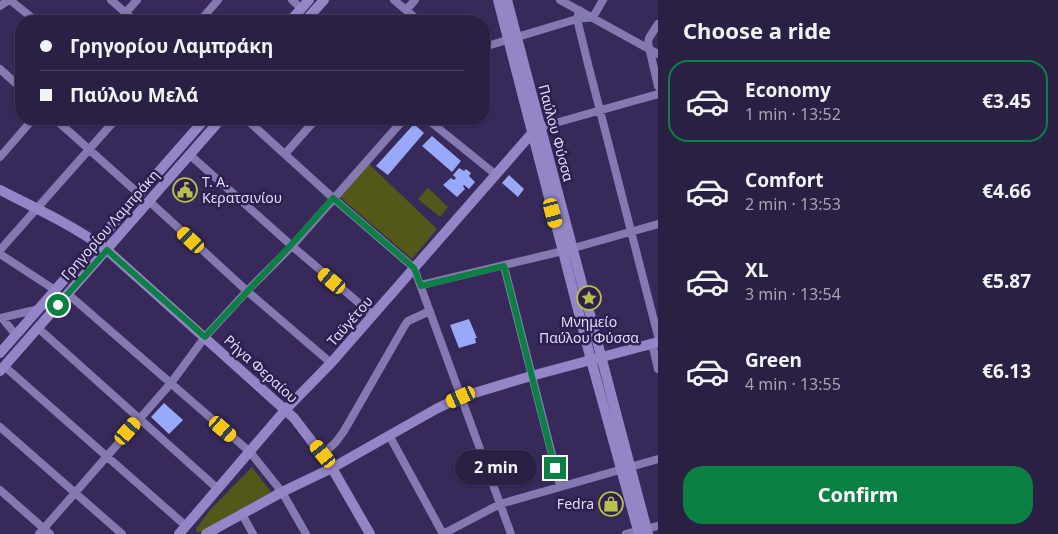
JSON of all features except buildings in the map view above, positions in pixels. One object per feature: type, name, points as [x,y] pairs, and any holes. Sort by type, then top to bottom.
[{"type":"street","points":[[0,6],[9,0],[28,15]]},
{"type":"street","points":[[111,0],[128,15]]},
{"type":"street","points":[[126,13],[137,0]]},
{"type":"street","points":[[205,15],[218,0]]},
{"type":"street","points":[[292,0],[302,9]]},
{"type":"street","points":[[296,15],[309,0]]},
{"type":"street","points":[[314,15],[324,0]]},
{"type":"street","points":[[394,0],[412,15]]},
{"type":"street","points":[[406,10],[415,0]]},
{"type":"street","name":"Παύλου Φύσσα","points":[[498,0],[512,38],[643,532]]},
{"type":"street","name":"Παύλου Φύσσα","points":[[506,0],[512,38]]},
{"type":"street","points":[[560,0],[658,54]]},
{"type":"street","points":[[593,17],[603,0]]},
{"type":"street","points":[[579,10],[577,19],[631,231],[656,340],[658,369]]},
{"type":"street","points":[[490,45],[577,19],[593,17]]},
{"type":"street","points":[[658,24],[649,38],[649,49],[658,86]]},
{"type":"street","points":[[0,69],[15,83]]},
{"type":"street","points":[[537,130],[658,94]]},
{"type":"street","points":[[0,157],[28,125]]},
{"type":"street","points":[[62,125],[139,194]]},
{"type":"street","points":[[55,290],[0,252],[36,208],[111,125]]},
{"type":"street","name":"Γρηγορίου Λαμπράκη","points":[[0,353],[200,125]]},
{"type":"street","name":"Γρηγορίου Λαμπράκη","points":[[2,368],[216,125]]},
{"type":"street","points":[[253,125],[414,268],[511,534]]},
{"type":"street","points":[[285,154],[311,125]]},
{"type":"street","points":[[0,490],[44,532],[106,456],[171,383],[205,337],[292,246],[399,125]]},
{"type":"street","points":[[434,125],[495,174]]},
{"type":"street","name":"Ταϋγέτου","points":[[179,534],[286,409],[331,363],[495,174],[537,130]]},
{"type":"street","points":[[190,155],[373,315]]},
{"type":"street","name":"Ρήγα Φεραίου","points":[[0,190],[97,242],[286,409],[323,454],[370,534]]},
{"type":"street","points":[[149,201],[247,291],[331,363]]},
{"type":"street","points":[[421,286],[568,250],[658,224]]},
{"type":"street","points":[[504,266],[560,486]]},
{"type":"street","points":[[68,294],[250,452],[282,492],[306,534]]},
{"type":"street","points":[[16,335],[1,318],[39,308]]},
{"type":"street","points":[[323,454],[336,442],[344,431],[405,325],[408,321],[430,311]]},
{"type":"street","points":[[38,328],[218,489]]},
{"type":"street","points":[[206,534],[461,397],[656,340]]},
{"type":"street","points":[[2,368],[186,526]]},
{"type":"street","points":[[0,427],[122,534]]},
{"type":"street","points":[[389,435],[443,534],[500,504],[658,459]]},
{"type":"street","points":[[242,514],[253,534]]},
{"type":"street","points":[[626,534],[643,532],[658,526]]},
{"type":"green space","points":[[369,164],[437,229],[412,259],[340,197]]},
{"type":"green space","points":[[428,188],[448,207],[440,217],[418,199]]},
{"type":"green space","points":[[252,467],[271,492],[198,533],[196,529],[210,510]]},
{"type":"place","name":"Τ. Α. Κερατσινίου","points":[[185,190]]},
{"type":"place","name":"Μνημείο Παύλου Φύσσα","points":[[589,298]]},
{"type":"place","name":"Fedra","points":[[611,504]]},
{"type":"route","points":[[58,305],[107,250],[205,337],[292,246],[333,198],[414,268],[421,286],[504,266],[555,468]]}]
